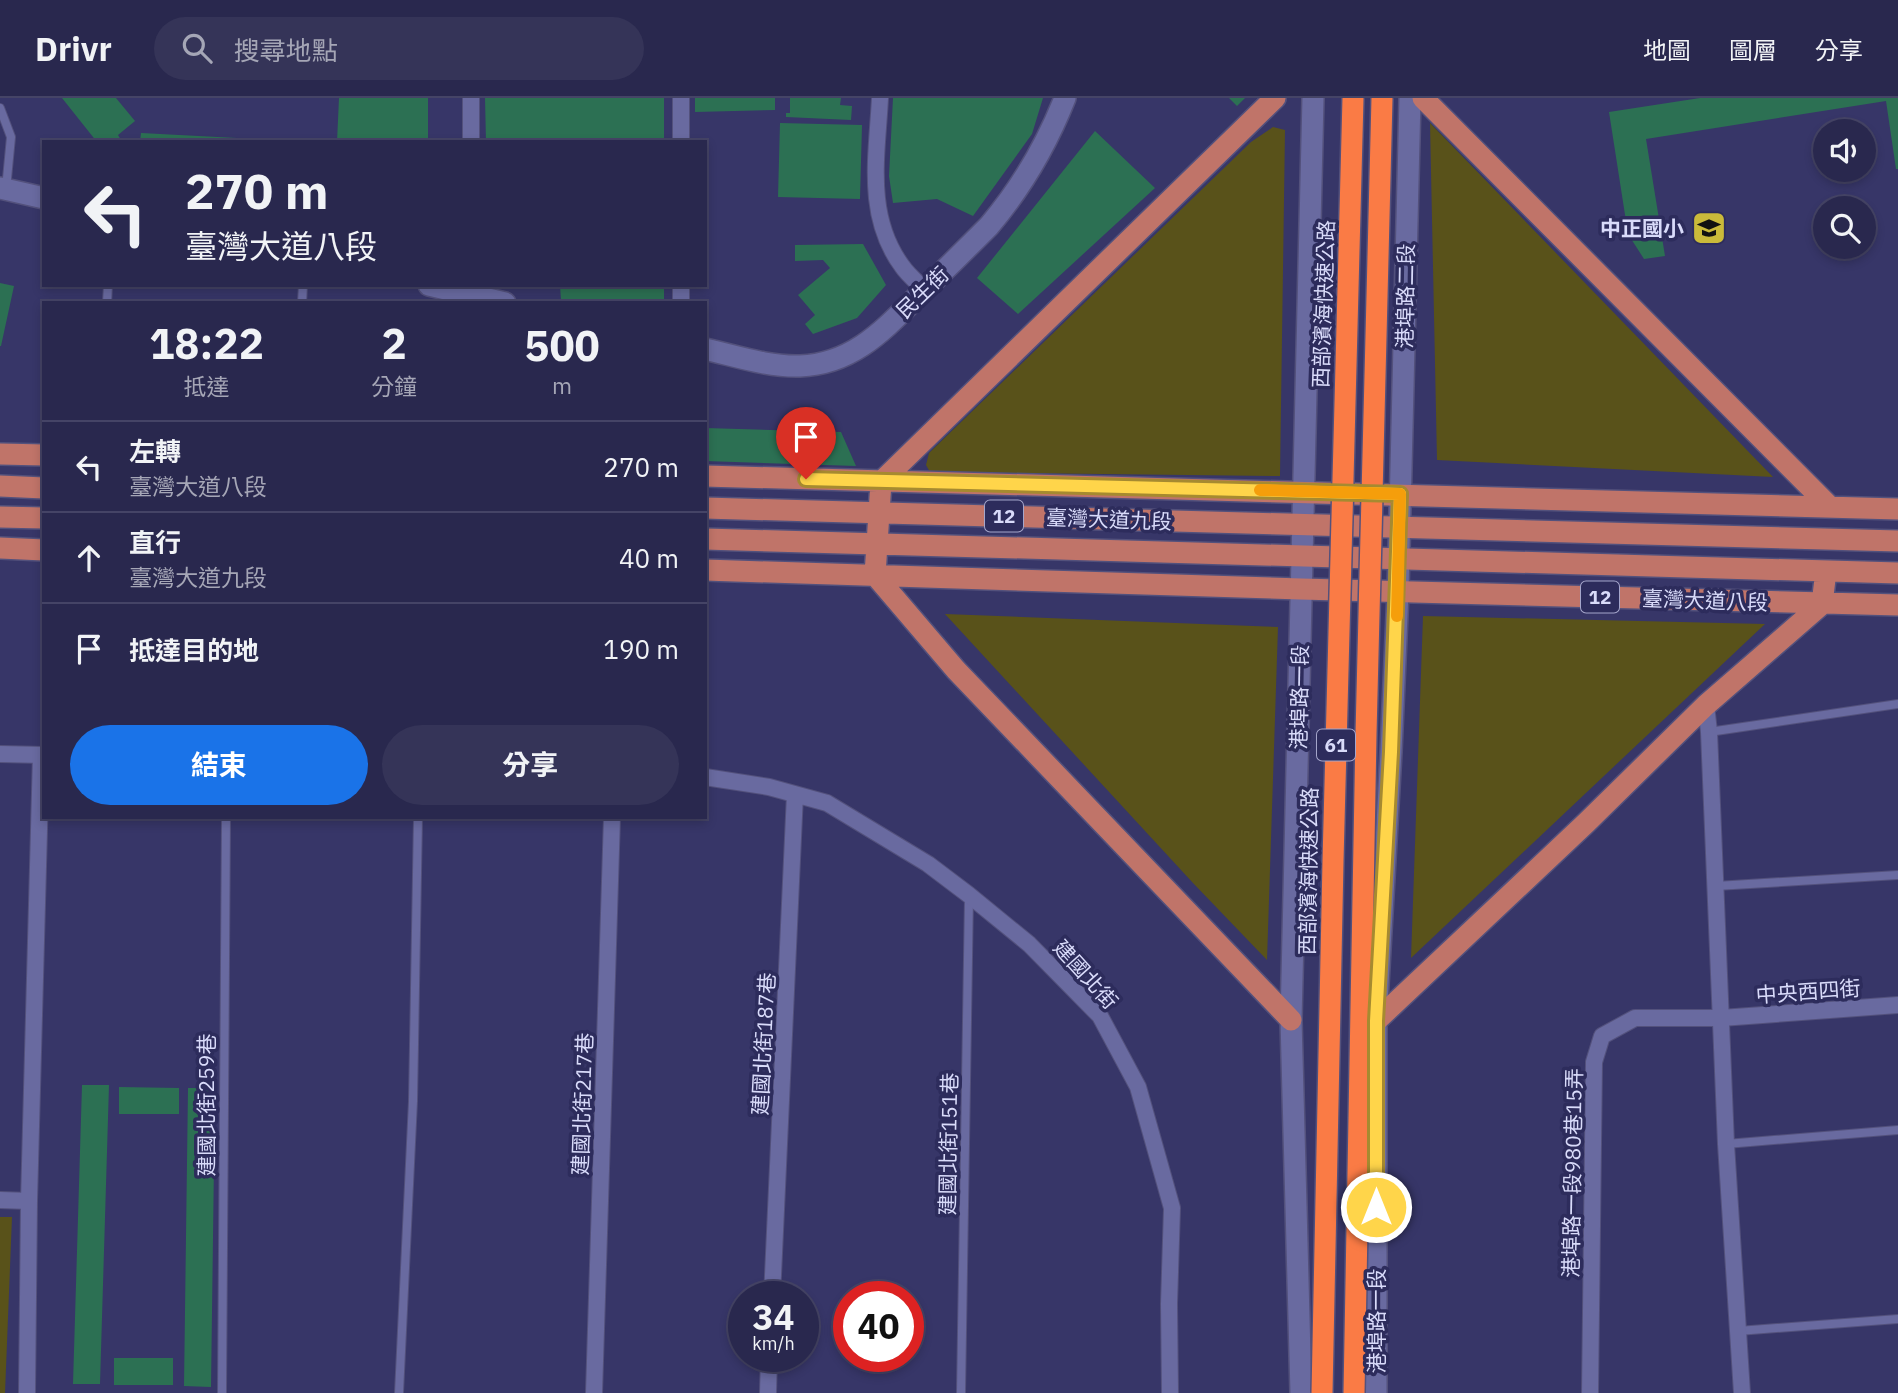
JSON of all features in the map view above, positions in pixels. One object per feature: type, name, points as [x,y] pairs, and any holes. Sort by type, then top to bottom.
[{"type":"highway","name":"西部濱海快速公路","points":[[1322,1393],[1332,861],[1353,98]]},
{"type":"highway","name":"61","points":[[1354,1393],[1366,734],[1382,98]]},
{"type":"main road","points":[[1275,98],[881,482],[875,575],[956,670],[1291,1020]]},
{"type":"main road","points":[[1423,98],[1829,506]]},
{"type":"main road","points":[[0,454],[42,455]]},
{"type":"main road","name":"臺灣大道九段","points":[[707,476],[1304,491]]},
{"type":"main road","points":[[0,486],[42,488]]},
{"type":"main road","name":"12","points":[[1304,491],[1898,509]]},
{"type":"main road","name":"臺灣大道九段","points":[[707,508],[1303,524]]},
{"type":"main road","points":[[0,517],[42,519]]},
{"type":"main road","name":"12","points":[[1303,524],[1898,541]]},
{"type":"main road","name":"臺灣大道九段","points":[[707,539],[1302,557]]},
{"type":"main road","points":[[0,548],[42,550]]},
{"type":"main road","name":"臺灣大道八段","points":[[1302,557],[1898,573]]},
{"type":"main road","name":"12","points":[[707,570],[1301,589]]},
{"type":"main road","points":[[1376,1021],[1586,823],[1706,705],[1822,604],[1826,571]]},
{"type":"main road","name":"臺灣大道八段","points":[[1301,589],[1898,605]]},
{"type":"street","points":[[471,98],[471,140]]},
{"type":"street","points":[[681,98],[681,140]]},
{"type":"street","points":[[880,98],[876,190],[880,221],[890,247],[903,268],[925,289]]},
{"type":"street","name":"民生街","points":[[707,349],[786,366],[808,365],[830,361],[855,351],[877,337],[989,226],[1020,188],[1045,146],[1065,98]]},
{"type":"street","points":[[1301,589],[1313,98]]},
{"type":"street","name":"港埠路二段","points":[[1400,494],[1410,98]]},
{"type":"street","points":[[3,188],[42,198]]},
{"type":"street","points":[[447,287],[474,290],[500,301]]},
{"type":"street","name":"港埠路一段","points":[[1376,1393],[1376,1021],[1391,752],[1400,494]]},
{"type":"street","name":"港埠路一段","points":[[1301,589],[1291,1020],[1301,1393]]},
{"type":"street","points":[[1706,705],[1726,1144],[1742,1393]]},
{"type":"street","points":[[0,754],[42,755]]},
{"type":"street","name":"建國北街","points":[[707,777],[769,787],[827,803],[928,864],[1029,944],[1100,1016],[1138,1087],[1172,1208],[1170,1393]]},
{"type":"street","points":[[27,1393],[29,1201],[42,787]]},
{"type":"street","name":"建國北街187巷","points":[[773,1281],[795,794]]},
{"type":"street","name":"建國北街217巷","points":[[594,1393],[612,819]]},
{"type":"street","name":"中央西四街","points":[[1721,1018],[1898,1005]]},
{"type":"street","name":"港埠路一段980巷15弄","points":[[1590,1393],[1594,1062],[1602,1037],[1635,1018],[1721,1018]]},
{"type":"street","points":[[0,1200],[29,1201]]},
{"type":"street","points":[[768,1393],[769,1372]]},
{"type":"lane","points":[[0,108],[11,137],[3,188]]},
{"type":"lane","points":[[1709,732],[1898,704]]},
{"type":"lane","name":"建國北街259巷","points":[[222,1393],[226,819]]},
{"type":"lane","points":[[399,1393],[413,1101],[418,819]]},
{"type":"lane","points":[[1716,887],[1898,875]]},
{"type":"lane","name":"建國北街151巷","points":[[961,1393],[969,895]]},
{"type":"lane","points":[[1726,1144],[1898,1130]]},
{"type":"lane","points":[[1738,1331],[1898,1319]]},
{"type":"shaded area","points":[[1430,123],[1773,477],[1437,460]]},
{"type":"shaded area","points":[[1273,127],[1285,130],[1280,476],[930,472],[926,465],[929,453],[1251,142]]},
{"type":"shaded area","points":[[945,614],[1278,627],[1267,960],[1193,883]]},
{"type":"shaded area","points":[[1423,616],[1765,624],[1411,958]]},
{"type":"shaded area","points":[[0,1217],[12,1217],[5,1393],[0,1393]]},
{"type":"building","points":[[62,98],[116,98],[135,121],[118,135],[121,140],[95,140]]},
{"type":"building","points":[[339,98],[428,98],[428,140],[337,140]]},
{"type":"building","points":[[485,98],[664,98],[664,140],[486,140]]},
{"type":"building","points":[[695,98],[775,98],[775,110],[695,112]]},
{"type":"building","points":[[790,98],[841,98],[840,105],[852,106],[851,120],[786,117],[786,113],[790,113]]},
{"type":"building","points":[[893,98],[1043,98],[1032,134],[973,216],[937,199],[893,203],[889,176]]},
{"type":"building","points":[[1229,98],[1245,98],[1237,106]]},
{"type":"building","points":[[1700,98],[1898,98],[1898,169],[1886,101],[1646,139],[1665,256],[1644,259],[1628,234],[1609,112]]},
{"type":"building","points":[[780,123],[862,125],[860,199],[778,197]]},
{"type":"building","points":[[1095,131],[1155,188],[1018,314],[977,278]]},
{"type":"building","points":[[141,133],[276,140],[140,140]]},
{"type":"building","points":[[863,244],[886,285],[857,318],[813,334],[805,324],[815,315],[798,295],[830,268],[823,260],[795,261],[795,245]]},
{"type":"building","points":[[0,283],[14,286],[1,346],[0,346]]},
{"type":"building","points":[[560,287],[664,287],[664,301],[561,300]]},
{"type":"building","points":[[707,428],[841,432],[856,466],[707,461]]},
{"type":"building","points":[[82,1085],[109,1085],[100,1384],[73,1384]]},
{"type":"building","points":[[119,1087],[179,1088],[179,1114],[119,1114]]},
{"type":"building","points":[[188,1088],[215,1088],[211,1387],[184,1386]]},
{"type":"building","points":[[114,1358],[173,1358],[173,1385],[114,1385]]},
{"type":"slow traffic","points":[[1260,490],[1400,494],[1397,616]]},
{"type":"place","name":"中正國小","points":[[1709,228]]},
{"type":"route","points":[[806,479],[1400,494],[1391,752],[1376,1021],[1376,1207]]}]
